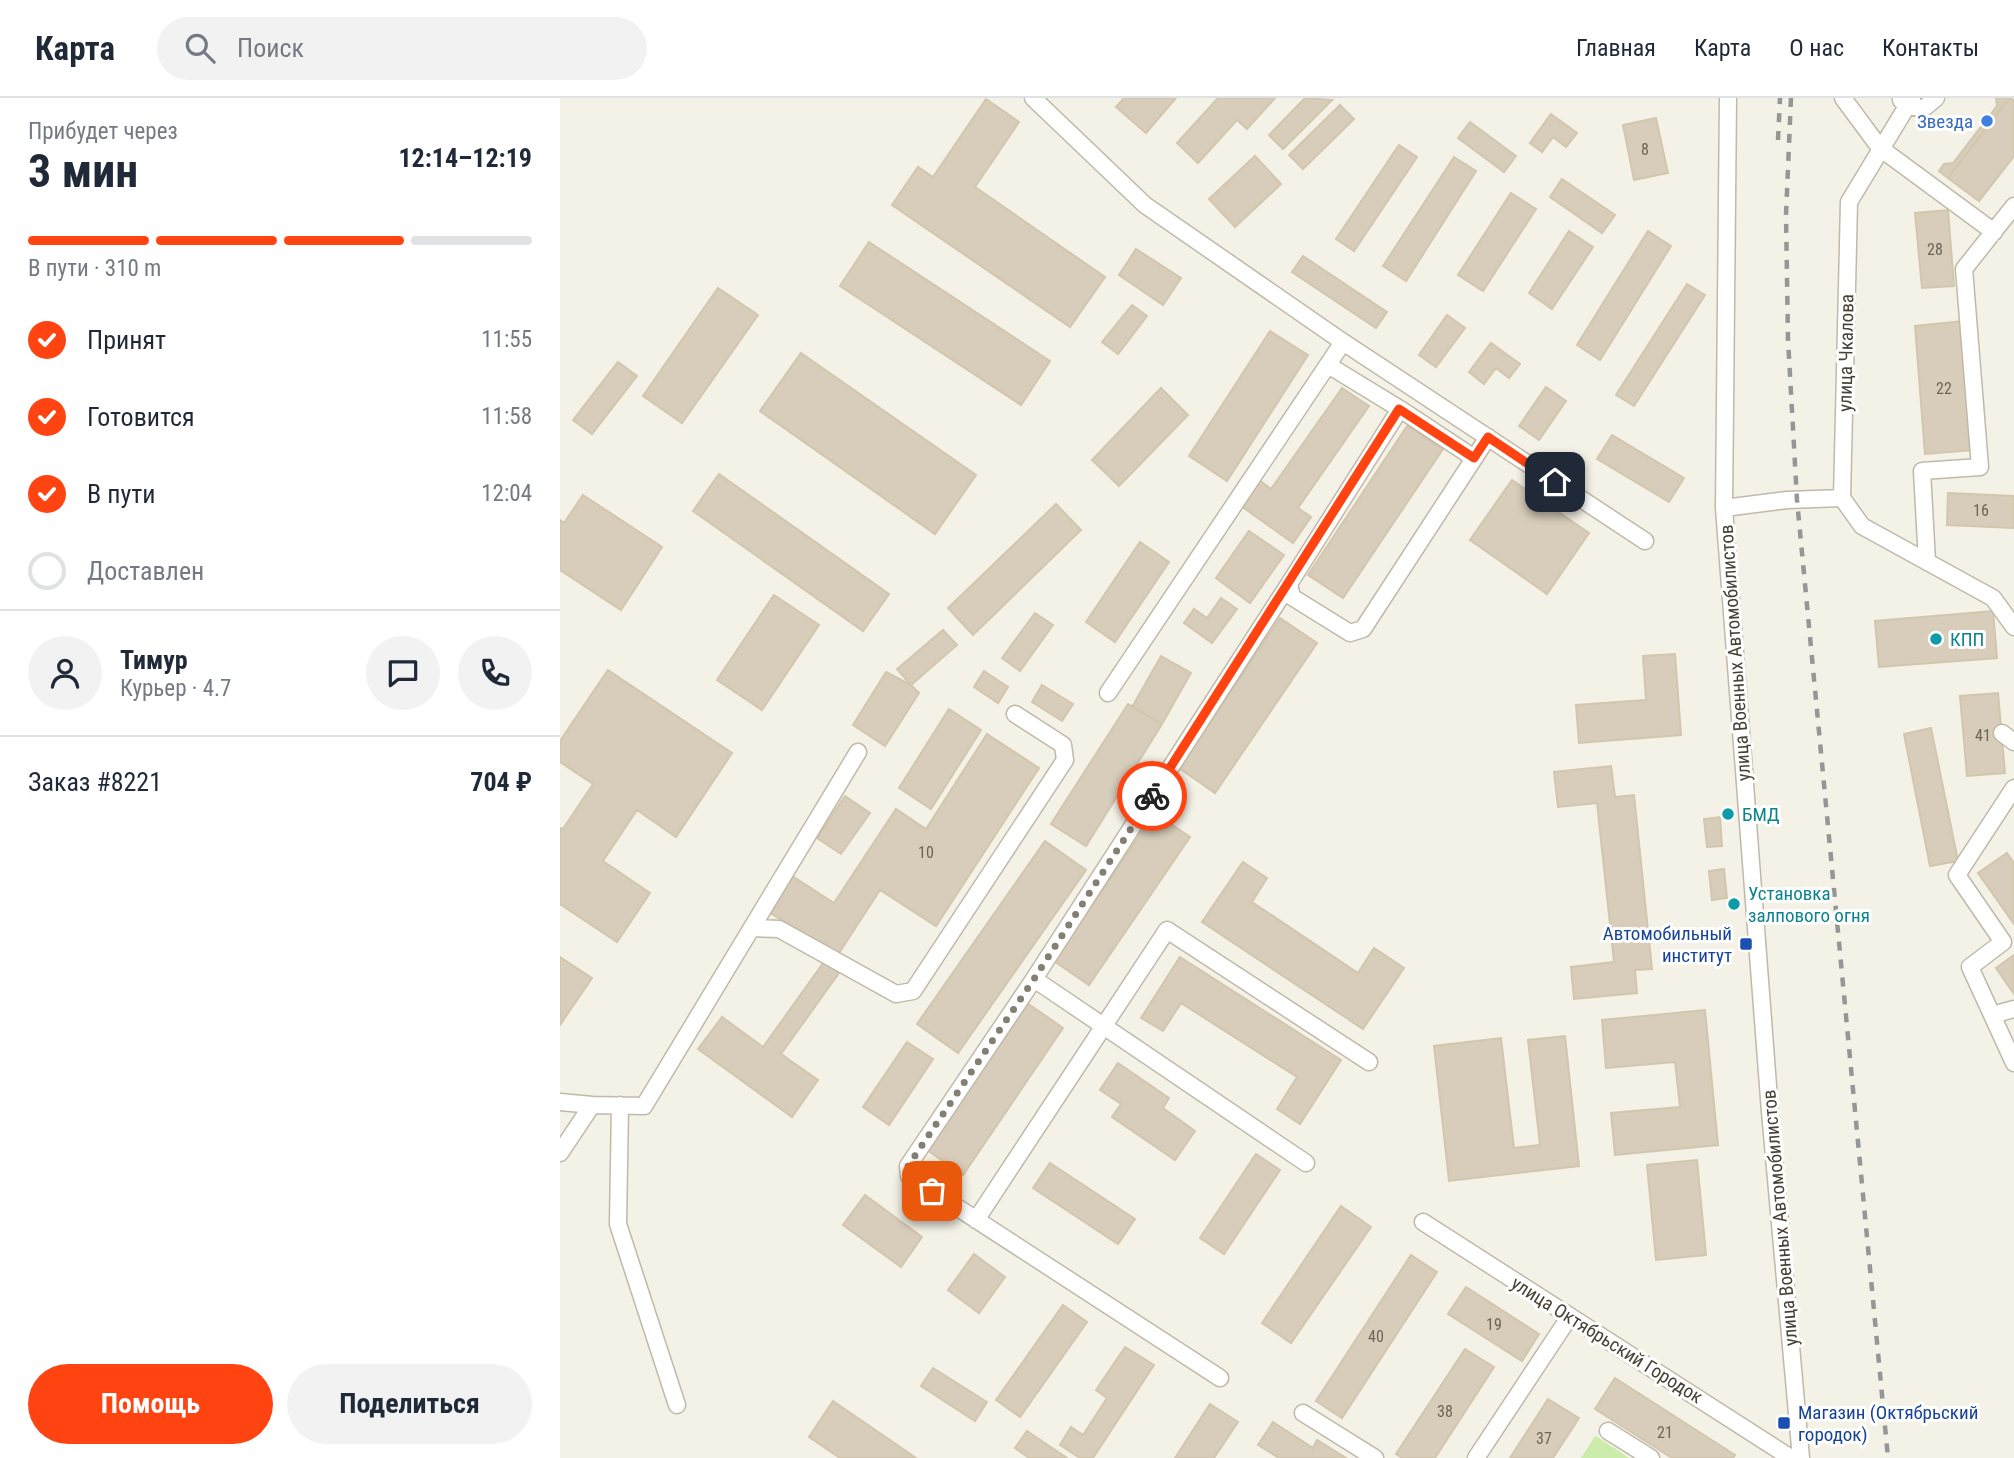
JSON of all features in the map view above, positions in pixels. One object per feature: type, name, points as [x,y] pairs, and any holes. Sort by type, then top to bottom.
[{"type":"street","points":[[1033,98],[1145,205],[1343,342],[1645,541]]},
{"type":"street","name":"улица Военных Автомобилистов","points":[[1728,98],[1724,508],[1769,1099],[1801,1458]]},
{"type":"street","points":[[1843,98],[1880,148],[1994,232]]},
{"type":"street","name":"улица Чкалова","points":[[1842,498],[1849,202],[1906,101],[1924,108],[1936,98]]},
{"type":"street","points":[[1927,562],[1922,471],[1980,467],[1965,269],[2014,206]]},
{"type":"street","points":[[1108,693],[1343,342]]},
{"type":"street","points":[[1328,365],[1474,458]]},
{"type":"street","points":[[1220,1378],[909,1177],[908,1166],[1034,979],[1399,409]]},
{"type":"street","points":[[1289,584],[1292,597],[1350,632],[1363,629],[1488,437]]},
{"type":"street","points":[[1724,508],[1787,500],[1842,498],[1861,526],[1993,598],[2014,627]]},
{"type":"street","points":[[752,928],[779,929],[896,994],[913,991],[1065,760],[1063,745],[1015,714]]},
{"type":"street","points":[[560,1102],[645,1106],[858,752]]},
{"type":"street","points":[[2014,788],[1957,875],[2003,942],[1970,967],[2014,1063]]},
{"type":"street","points":[[976,1220],[1167,930],[1370,1062]]},
{"type":"street","points":[[1034,979],[1306,1163]]},
{"type":"street","points":[[1992,1015],[2014,1009]]},
{"type":"street","points":[[560,1153],[592,1105]]},
{"type":"street","points":[[620,1105],[618,1224],[677,1405]]},
{"type":"street","name":"улица Октябрьский Городок","points":[[1423,1222],[1791,1458]]},
{"type":"street","points":[[1476,1458],[1570,1316]]},
{"type":"street","points":[[1303,1413],[1375,1458]]},
{"type":"street","points":[[1608,1431],[1651,1458]]},
{"type":"green space","points":[[1596,1436],[1629,1458],[1581,1458]]},
{"type":"building","points":[[1124,98],[1176,98],[1146,133],[1116,107]]},
{"type":"building","points":[[1218,98],[1275,98],[1247,129],[1237,120],[1198,163],[1177,143]]},
{"type":"building","points":[[1305,98],[1332,100],[1283,149],[1269,135]]},
{"type":"building","points":[[1996,98],[2009,98],[1948,178],[1939,171],[1944,164],[1953,163],[1997,106]]},
{"type":"building","points":[[2009,98],[2014,100],[2014,156],[1979,201],[1948,178]]},
{"type":"building","points":[[986,99],[1019,122],[975,187],[1105,277],[1070,327],[892,205],[918,167],[933,177]]},
{"type":"building","points":[[1340,105],[1354,119],[1303,169],[1289,155]]},
{"type":"building","points":[[1551,114],[1577,133],[1566,147],[1553,137],[1542,152],[1530,143]]},
{"type":"building","points":[[1656,118],[1668,173],[1634,180],[1623,125]]},
{"type":"building","points":[[1470,122],[1516,156],[1504,172],[1458,138]]},
{"type":"building","points":[[1399,145],[1417,157],[1354,251],[1336,239]]},
{"type":"building","points":[[1255,156],[1281,184],[1235,227],[1209,199]]},
{"type":"building","points":[[1454,157],[1476,171],[1406,281],[1383,266]]},
{"type":"building","points":[[1562,179],[1615,215],[1602,233],[1550,197]]},
{"type":"building","points":[[1511,193],[1536,209],[1483,291],[1458,275]]},
{"type":"building","points":[[1948,210],[1954,286],[1922,288],[1915,213]]},
{"type":"building","points":[[1569,231],[1593,247],[1552,309],[1529,293]]},
{"type":"building","points":[[1648,231],[1671,246],[1600,360],[1577,345]]},
{"type":"building","points":[[869,242],[1050,361],[1021,405],[840,286]]},
{"type":"building","points":[[1136,249],[1181,278],[1163,305],[1119,275]]},
{"type":"building","points":[[1303,256],[1387,312],[1376,328],[1292,272]]},
{"type":"building","points":[[1687,284],[1705,295],[1634,406],[1616,395]]},
{"type":"building","points":[[718,288],[758,315],[682,423],[643,396]]},
{"type":"building","points":[[1132,305],[1147,316],[1118,354],[1102,342]]},
{"type":"building","points":[[1447,315],[1465,328],[1436,367],[1419,355]]},
{"type":"building","points":[[1963,321],[1973,450],[1925,454],[1915,326]]},
{"type":"building","points":[[1270,331],[1308,355],[1227,481],[1189,456]]},
{"type":"building","points":[[1491,343],[1520,364],[1509,378],[1496,368],[1484,384],[1469,372]]},
{"type":"building","points":[[801,353],[976,475],[935,534],[760,411]]},
{"type":"building","points":[[618,362],[637,376],[592,434],[573,420]]},
{"type":"building","points":[[1546,387],[1566,401],[1539,440],[1519,426]]},
{"type":"building","points":[[1161,388],[1188,415],[1119,486],[1092,460]]},
{"type":"building","points":[[1342,388],[1369,406],[1298,508],[1311,517],[1293,543],[1241,506],[1259,480],[1271,489]]},
{"type":"building","points":[[1407,426],[1443,449],[1343,598],[1308,575]]},
{"type":"building","points":[[1612,435],[1684,478],[1669,502],[1597,459]]},
{"type":"building","points":[[719,474],[889,594],[863,631],[693,511]]},
{"type":"building","points":[[1512,480],[1589,533],[1547,594],[1470,540]]},
{"type":"building","points":[[1948,493],[2014,496],[2014,528],[1947,525]]},
{"type":"building","points":[[583,495],[662,547],[621,610],[560,570],[560,520],[564,523]]},
{"type":"building","points":[[1056,504],[1081,530],[973,635],[948,608]]},
{"type":"building","points":[[1249,531],[1284,555],[1250,603],[1216,578]]},
{"type":"building","points":[[1140,542],[1169,562],[1115,642],[1086,622]]},
{"type":"building","points":[[774,595],[819,625],[762,710],[717,680]]},
{"type":"building","points":[[1221,598],[1237,609],[1212,643],[1184,623],[1194,609],[1207,618]]},
{"type":"building","name":"КПП","points":[[1993,611],[1997,658],[1879,667],[1875,621]]},
{"type":"building","points":[[1035,613],[1053,625],[1020,671],[1002,658]]},
{"type":"building","points":[[1280,618],[1317,643],[1215,793],[1179,768]]},
{"type":"building","points":[[943,630],[957,645],[911,685],[897,669]]},
{"type":"building","points":[[1675,654],[1681,735],[1579,743],[1576,705],[1646,700],[1643,656]]},
{"type":"building","points":[[1161,656],[1191,673],[1162,724],[1132,707]]},
{"type":"building","points":[[608,670],[732,753],[676,837],[637,810],[603,861],[650,893],[617,942],[560,904],[560,828],[563,829],[593,784],[560,762],[560,741]]},
{"type":"building","points":[[984,671],[1008,687],[998,703],[974,687]]},
{"type":"building","points":[[886,672],[911,685],[919,693],[885,746],[853,725]]},
{"type":"building","points":[[1042,685],[1073,704],[1062,721],[1032,702]]},
{"type":"building","points":[[1998,693],[2005,773],[1967,776],[1960,696]]},
{"type":"building","points":[[1128,704],[1162,724],[1086,846],[1051,824]]},
{"type":"building","points":[[949,709],[981,730],[931,809],[899,788]]},
{"type":"building","points":[[1931,728],[1958,861],[1930,866],[1904,734]]},
{"type":"building","points":[[987,734],[1039,768],[936,926],[880,890],[837,956],[769,912],[792,876],[834,903],[896,809],[926,829]]},
{"type":"building","points":[[1611,766],[1615,797],[1634,795],[1652,969],[1635,970],[1637,993],[1574,999],[1571,967],[1614,962],[1597,803],[1558,807],[1554,772]]},
{"type":"building","points":[[845,796],[870,813],[841,854],[817,838]]},
{"type":"building","points":[[1155,813],[1190,837],[1089,985],[1054,961]]},
{"type":"building","points":[[1720,817],[1722,846],[1707,847],[1704,819]]},
{"type":"building","points":[[1045,841],[1086,870],[958,1053],[917,1024]]},
{"type":"building","points":[[2007,853],[2014,863],[2014,924],[1978,873]]},
{"type":"building","points":[[1243,862],[1267,878],[1252,902],[1358,973],[1374,948],[1404,968],[1363,1029],[1202,922]]},
{"type":"building","points":[[1724,869],[1727,898],[1712,900],[1709,871]]},
{"type":"building","points":[[2014,955],[2014,994],[1996,968]]},
{"type":"building","points":[[560,957],[592,978],[560,1025]]},
{"type":"building","points":[[1180,957],[1341,1060],[1300,1124],[1277,1109],[1297,1077],[1181,1003],[1163,1031],[1141,1018]]},
{"type":"building","points":[[824,962],[839,973],[781,1054],[818,1080],[792,1117],[698,1049],[722,1017],[763,1047]]},
{"type":"building","points":[[1027,1003],[1063,1028],[963,1175],[927,1150]]},
{"type":"building","points":[[1705,1010],[1718,1145],[1615,1155],[1611,1113],[1680,1107],[1675,1062],[1606,1068],[1602,1020]]},
{"type":"building","points":[[1565,1036],[1579,1166],[1449,1181],[1434,1046],[1501,1038],[1514,1148],[1540,1145],[1528,1040]]},
{"type":"building","points":[[907,1042],[933,1059],[889,1125],[863,1107]]},
{"type":"building","points":[[1118,1063],[1169,1098],[1163,1108],[1195,1131],[1175,1160],[1112,1117],[1121,1104],[1100,1090]]},
{"type":"building","points":[[1256,1154],[1280,1170],[1224,1254],[1200,1238]]},
{"type":"building","points":[[1697,1160],[1706,1255],[1656,1260],[1647,1165]]},
{"type":"building","points":[[1050,1163],[1135,1219],[1118,1244],[1033,1188]]},
{"type":"building","points":[[865,1195],[922,1237],[901,1267],[843,1225]]},
{"type":"building","points":[[1341,1206],[1371,1227],[1291,1343],[1262,1323]]},
{"type":"building","points":[[974,1254],[1005,1277],[979,1313],[948,1290]]},
{"type":"building","points":[[1411,1255],[1437,1272],[1342,1418],[1316,1401]]},
{"type":"building","points":[[1466,1287],[1539,1334],[1522,1361],[1448,1314]]},
{"type":"building","points":[[1063,1305],[1087,1322],[1020,1417],[996,1400]]},
{"type":"building","points":[[1125,1347],[1154,1365],[1093,1458],[1080,1458],[1060,1445],[1071,1427],[1083,1435],[1107,1398],[1096,1390]]},
{"type":"building","points":[[1465,1349],[1494,1367],[1435,1458],[1402,1458],[1396,1454]]},
{"type":"building","points":[[933,1368],[987,1402],[975,1421],[921,1386]]},
{"type":"building","points":[[1615,1378],[1735,1455],[1733,1458],[1672,1458],[1595,1409]]},
{"type":"building","points":[[1548,1399],[1579,1418],[1553,1458],[1510,1458]]},
{"type":"building","points":[[833,1401],[916,1458],[840,1458],[809,1437]]},
{"type":"building","points":[[1210,1404],[1238,1422],[1214,1458],[1175,1458]]},
{"type":"building","points":[[1273,1422],[1313,1448],[1317,1440],[1346,1458],[1279,1458],[1258,1445]]},
{"type":"building","points":[[1027,1431],[1067,1458],[1029,1458],[1015,1448]]},
{"type":"railway","points":[[1778,140],[1780,98]]},
{"type":"railway","points":[[1791,98],[1786,215],[1788,339],[1797,500],[1888,1458]]},
{"type":"way so far","points":[[932,1191],[909,1177],[908,1166],[1034,979],[1152,796]]},
{"type":"place","name":"Звезда","points":[[1987,121]]},
{"type":"place","name":"КПП","points":[[1936,639]]},
{"type":"place","name":"БМД","points":[[1728,814]]},
{"type":"place","name":"Установка залпового огня","points":[[1734,904]]},
{"type":"place","name":"Автомобильный институт","points":[[1746,944]]},
{"type":"place","name":"Магазин (Октябрьский городок)","points":[[1784,1423]]},
{"type":"route","points":[[1152,796],[1399,409],[1474,458],[1488,437],[1555,482]]}]
